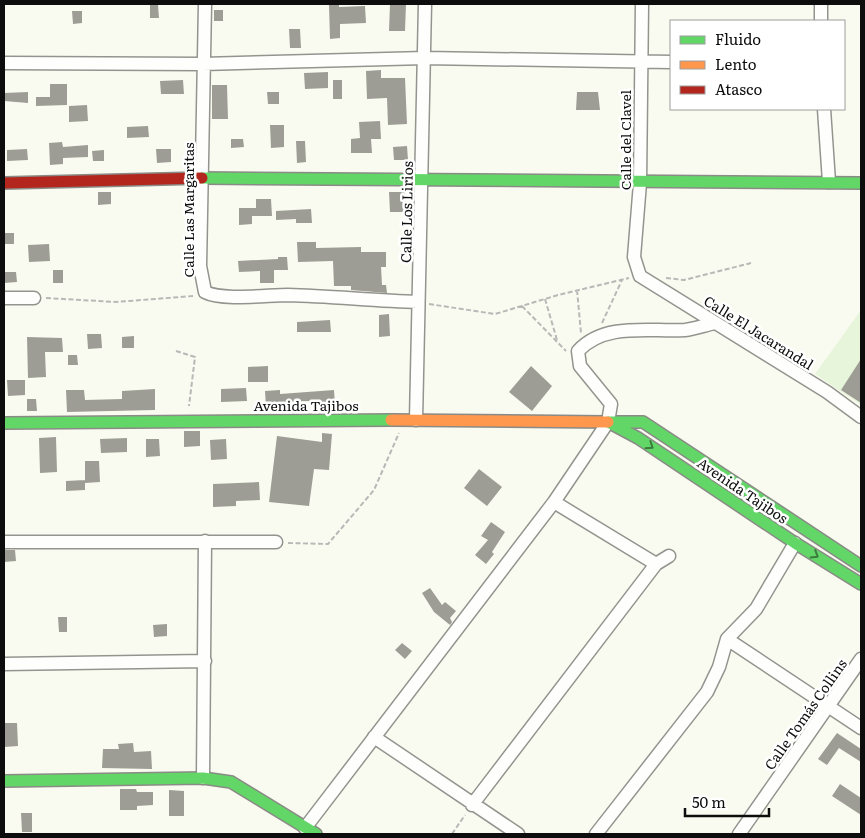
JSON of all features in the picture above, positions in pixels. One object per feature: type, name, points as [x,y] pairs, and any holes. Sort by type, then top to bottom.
[{"type":"street","name":"Calle Las Margaritas","points":[[204,4],[200,266],[205,292],[264,297],[289,295],[418,302]]},
{"type":"street","name":"Calle Los Lirios","points":[[416,420],[425,4]]},
{"type":"street","name":"Calle del Clavel","points":[[640,276],[634,257],[640,183],[642,4]]},
{"type":"street","points":[[821,4],[821,20]]},
{"type":"street","points":[[4,63],[204,64],[425,58],[670,62]]},
{"type":"street","points":[[824,110],[828,182]]},
{"type":"street","points":[[4,183],[202,178],[640,183],[861,183]]},
{"type":"street","name":"Calle El Jacarandal","points":[[640,276],[827,392],[861,417]]},
{"type":"street","points":[[4,298],[34,298]]},
{"type":"street","points":[[4,781],[202,778],[231,782],[310,831],[374,737],[554,502],[608,422],[610,404],[580,366],[578,351],[588,340],[624,330],[686,330],[715,323]]},
{"type":"street","name":"Avenida Tajibos","points":[[4,423],[398,420],[643,422],[861,566]]},
{"type":"street","name":"Avenida Tajibos","points":[[608,422],[638,438],[795,543],[861,584]]},
{"type":"street","points":[[554,502],[656,564]]},
{"type":"street","points":[[202,778],[205,661],[205,541]]},
{"type":"street","points":[[4,542],[276,542]]},
{"type":"street","points":[[596,834],[707,692],[719,667],[728,639],[756,609],[795,543]]},
{"type":"street","points":[[472,805],[656,564],[669,556]]},
{"type":"street","points":[[728,639],[828,708],[861,728]]},
{"type":"street","name":"Calle Tomás Collins","points":[[739,834],[861,659]]},
{"type":"street","points":[[4,664],[205,661]]},
{"type":"street","points":[[374,737],[472,805],[518,834]]},
{"type":"path","points":[[418,302],[494,314],[577,290],[640,276],[684,280],[751,263]]},
{"type":"path","points":[[594,338],[622,280]]},
{"type":"path","points":[[577,290],[582,347]]},
{"type":"path","points":[[34,298],[116,302],[184,298],[205,292]]},
{"type":"path","points":[[546,299],[558,342]]},
{"type":"path","points":[[522,306],[580,366]]},
{"type":"path","points":[[176,351],[195,356],[187,421]]},
{"type":"path","points":[[276,542],[328,544],[374,490],[399,432],[398,420]]},
{"type":"path","points":[[452,834],[472,805]]},
{"type":"green space","points":[[861,310],[861,405],[815,374]]},
{"type":"building","points":[[390,4],[406,4],[405,31],[389,31]]},
{"type":"building","points":[[150,5],[158,5],[159,18],[150,18]]},
{"type":"building","points":[[329,5],[339,5],[339,7],[365,6],[366,23],[340,24],[340,38],[330,39]]},
{"type":"building","points":[[214,10],[223,10],[223,21],[214,21]]},
{"type":"building","points":[[72,11],[82,11],[82,23],[73,24]]},
{"type":"building","points":[[289,29],[300,29],[301,48],[290,48]]},
{"type":"building","points":[[381,70],[381,78],[405,78],[407,124],[388,125],[387,98],[367,99],[366,71]]},
{"type":"building","points":[[328,72],[328,88],[305,89],[304,73]]},
{"type":"building","points":[[183,80],[184,94],[161,94],[160,81]]},
{"type":"building","points":[[333,80],[342,80],[342,99],[333,99]]},
{"type":"building","points":[[50,84],[67,84],[67,105],[36,106],[36,97],[50,97]]},
{"type":"building","points":[[212,85],[227,85],[228,119],[212,119]]},
{"type":"building","points":[[28,92],[28,103],[4,101],[4,93]]},
{"type":"building","points":[[267,92],[279,92],[279,104],[268,104]]},
{"type":"building","points":[[577,92],[598,92],[600,110],[576,110]]},
{"type":"building","points":[[87,105],[88,121],[69,122],[69,106]]},
{"type":"building","points":[[380,121],[381,139],[371,139],[372,153],[351,153],[351,139],[360,138],[359,122]]},
{"type":"building","points":[[270,125],[284,125],[284,147],[271,148]]},
{"type":"building","points":[[148,126],[149,137],[127,138],[127,127]]},
{"type":"building","points":[[231,139],[243,139],[244,147],[231,148]]},
{"type":"building","points":[[296,141],[305,141],[306,162],[297,163]]},
{"type":"building","points":[[62,142],[63,147],[88,145],[88,157],[63,158],[63,164],[50,165],[49,143]]},
{"type":"building","points":[[407,146],[408,160],[394,160],[393,147]]},
{"type":"building","points":[[27,149],[28,160],[7,161],[7,150]]},
{"type":"building","points":[[156,149],[171,149],[171,162],[157,163]]},
{"type":"building","points":[[104,150],[104,161],[93,161],[92,151]]},
{"type":"building","points":[[98,192],[111,192],[111,204],[98,205]]},
{"type":"building","points":[[389,192],[405,192],[406,212],[390,212]]},
{"type":"building","points":[[256,199],[271,199],[272,216],[252,216],[252,224],[239,225],[239,208],[256,208]]},
{"type":"building","points":[[311,209],[312,223],[296,223],[296,219],[276,220],[276,211]]},
{"type":"building","points":[[4,233],[14,233],[14,244],[4,244]]},
{"type":"building","points":[[297,242],[316,242],[316,248],[361,247],[361,252],[386,252],[386,267],[381,267],[382,285],[386,285],[387,293],[351,290],[351,286],[334,286],[333,261],[298,262]]},
{"type":"building","points":[[49,244],[50,261],[29,262],[28,245]]},
{"type":"building","points":[[278,257],[287,257],[288,270],[274,270],[274,283],[260,283],[260,271],[239,272],[238,261],[278,259]]},
{"type":"building","points":[[53,270],[63,270],[63,283],[53,283]]},
{"type":"building","points":[[4,272],[16,272],[17,282],[4,283]]},
{"type":"building","points":[[389,314],[390,336],[379,337],[379,315]]},
{"type":"building","points":[[330,320],[331,332],[297,332],[297,322]]},
{"type":"building","points":[[87,334],[101,334],[102,348],[88,349]]},
{"type":"building","points":[[134,336],[134,348],[122,348],[122,337]]},
{"type":"building","points":[[27,337],[62,338],[63,352],[45,352],[46,377],[28,378]]},
{"type":"building","points":[[68,355],[77,355],[78,365],[68,365]]},
{"type":"building","points":[[861,359],[861,403],[841,390]]},
{"type":"building","points":[[268,366],[268,382],[248,382],[248,367]]},
{"type":"building","points":[[531,366],[552,386],[532,411],[509,392]]},
{"type":"building","points":[[7,380],[25,380],[25,395],[8,396]]},
{"type":"building","points":[[246,388],[247,401],[221,402],[221,389]]},
{"type":"building","points":[[155,389],[155,410],[67,412],[66,390],[84,390],[85,400],[122,399],[122,391]]},
{"type":"building","points":[[280,390],[280,394],[334,390],[335,405],[310,406],[310,401],[280,402],[280,406],[266,407],[265,391]]},
{"type":"building","points":[[27,399],[36,399],[37,411],[27,411]]},
{"type":"building","points":[[184,431],[200,431],[200,446],[184,447]]},
{"type":"building","points":[[322,433],[332,434],[329,470],[314,469],[309,506],[269,502],[277,436],[322,442]]},
{"type":"building","points":[[56,437],[57,472],[40,473],[39,438]]},
{"type":"building","points":[[127,438],[127,452],[101,453],[100,439]]},
{"type":"building","points":[[146,439],[159,439],[160,456],[146,457]]},
{"type":"building","points":[[226,439],[227,459],[211,460],[210,440]]},
{"type":"building","points":[[85,461],[99,461],[100,482],[85,483]]},
{"type":"building","points":[[479,469],[502,487],[487,506],[464,488]]},
{"type":"building","points":[[85,480],[85,490],[66,491],[66,481]]},
{"type":"building","points":[[259,482],[260,500],[236,501],[236,506],[213,507],[213,484]]},
{"type":"building","points":[[491,522],[505,532],[492,552],[494,554],[486,564],[475,555],[488,540],[481,536]]},
{"type":"building","points":[[4,550],[15,550],[16,561],[4,562]]},
{"type":"building","points":[[430,588],[442,605],[445,602],[456,611],[450,618],[452,622],[450,625],[434,612],[422,593]]},
{"type":"building","points":[[58,617],[67,617],[67,632],[59,632]]},
{"type":"building","points":[[167,624],[167,636],[154,637],[153,625]]},
{"type":"building","points":[[402,643],[412,651],[405,659],[395,650]]},
{"type":"building","points":[[4,723],[17,723],[18,746],[4,747]]},
{"type":"building","points":[[837,733],[861,749],[861,762],[839,748],[827,765],[818,759]]},
{"type":"building","points":[[133,743],[134,752],[151,751],[152,769],[102,768],[103,749],[119,749],[118,744]]},
{"type":"building","points":[[840,784],[861,798],[861,815],[832,796]]},
{"type":"building","points":[[120,789],[153,792],[153,805],[137,806],[137,810],[120,810]]},
{"type":"building","points":[[169,790],[184,791],[184,816],[169,816]]},
{"type":"building","points":[[21,813],[32,813],[32,832],[22,832]]},
{"type":"traffic: fast","points":[[202,178],[861,183]]},
{"type":"traffic: fast","points":[[4,423],[391,420]]},
{"type":"traffic: fast","points":[[608,422],[643,422],[861,566]]},
{"type":"traffic: fast","points":[[610,423],[638,438],[795,543],[861,584]]},
{"type":"traffic: fast","points":[[4,781],[203,778],[231,782],[316,834]]},
{"type":"traffic: slow","points":[[391,420],[608,422]]},
{"type":"traffic: jam","points":[[4,183],[202,178]]}]
